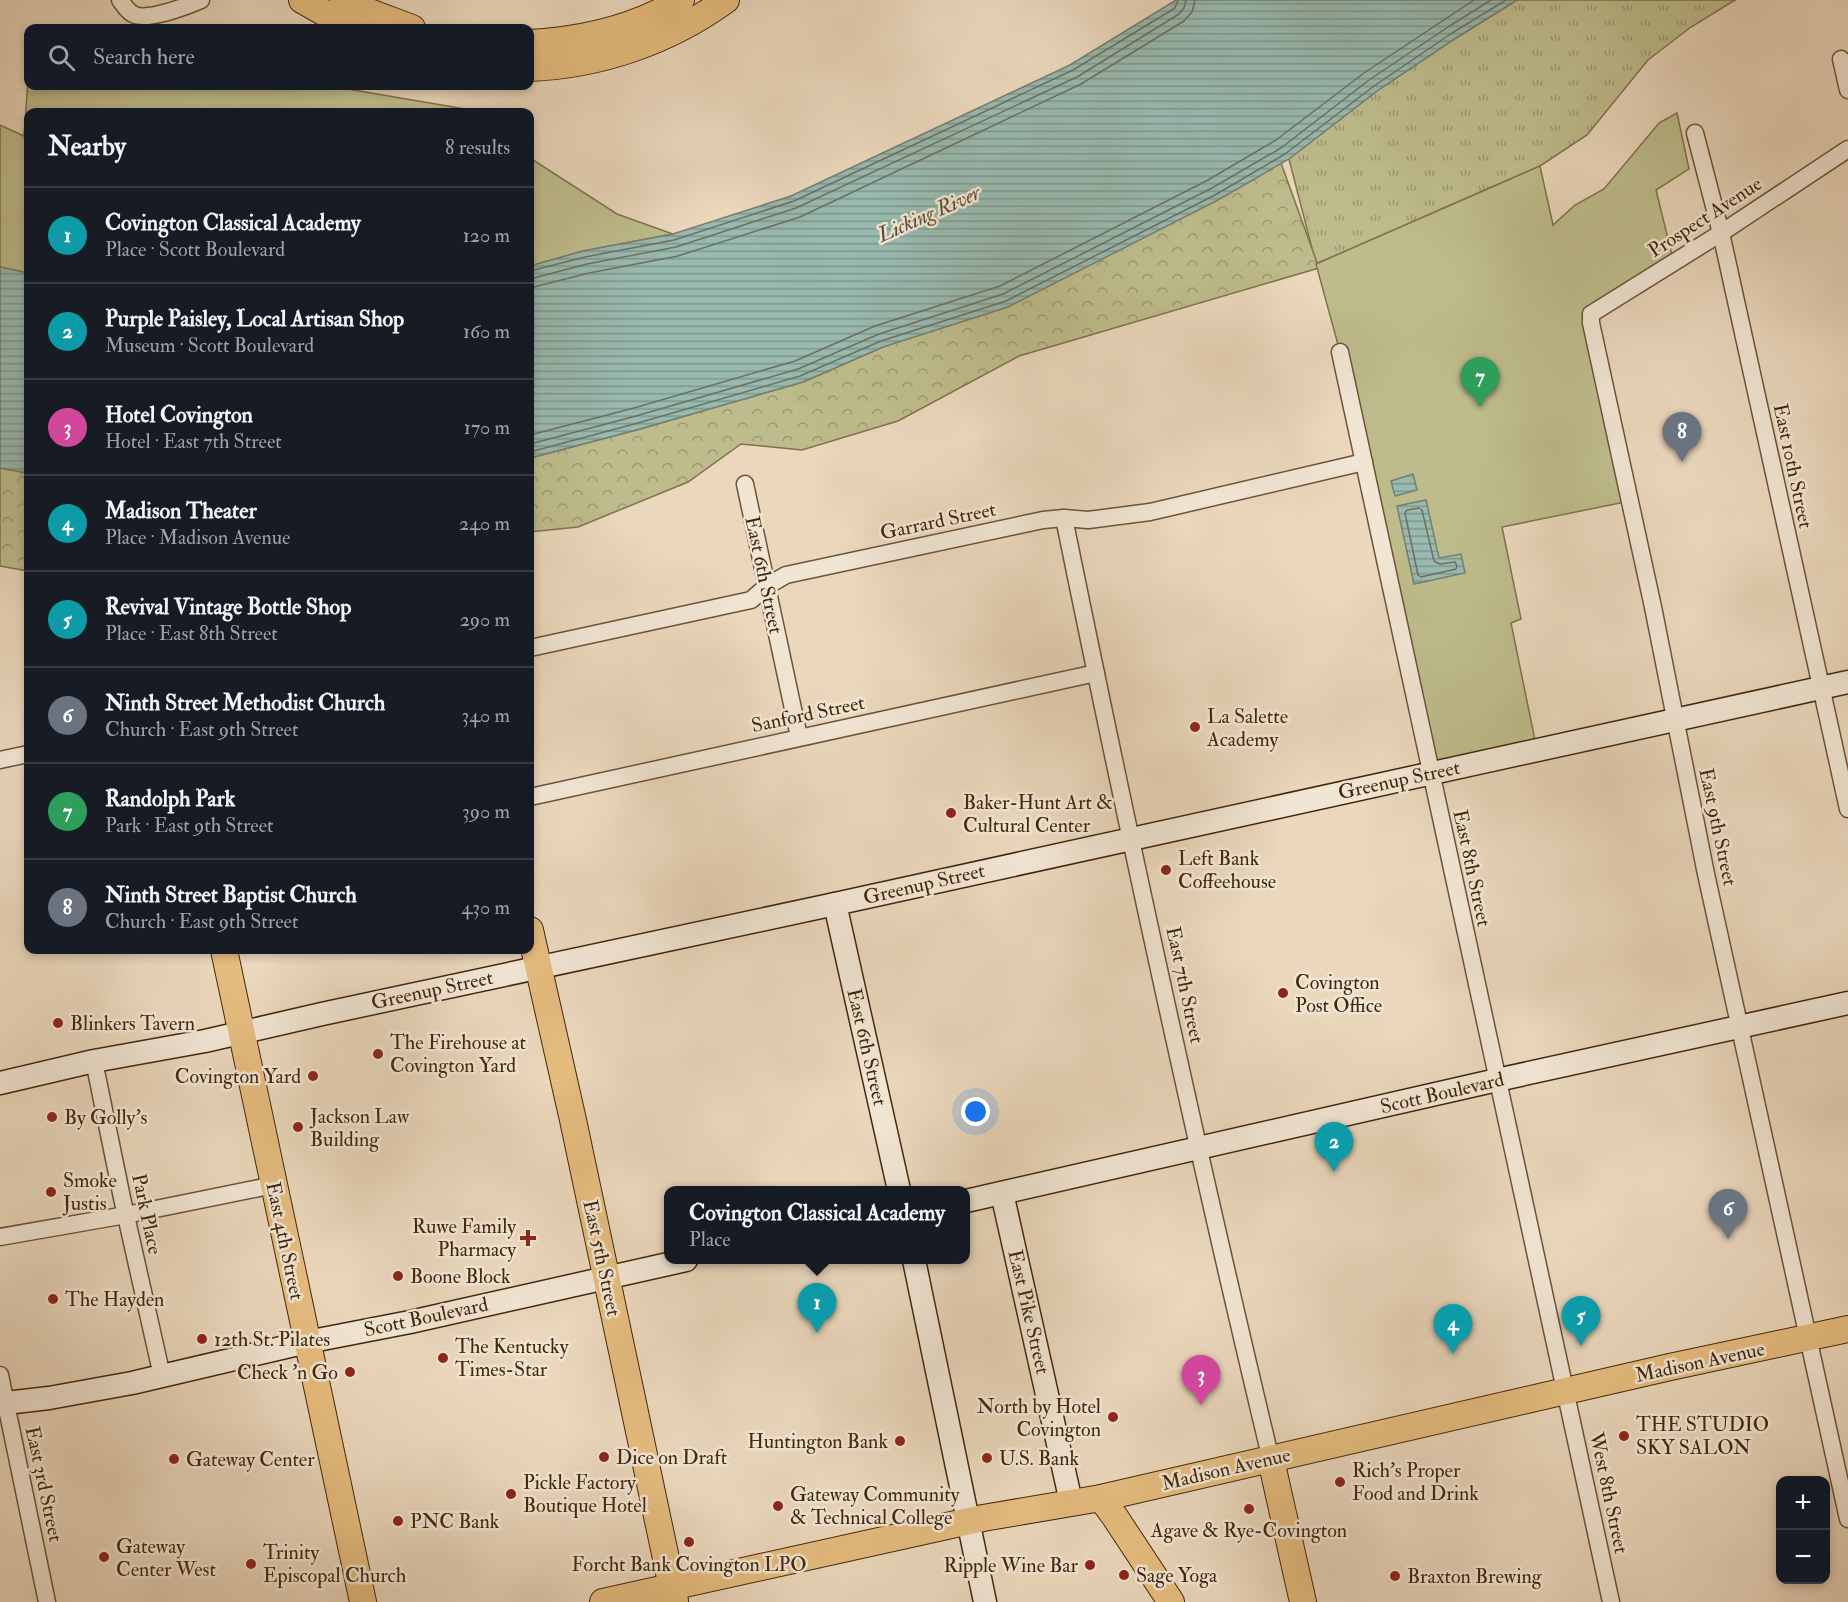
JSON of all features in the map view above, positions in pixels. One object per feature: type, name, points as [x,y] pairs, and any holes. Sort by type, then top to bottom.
[{"type":"main road","points":[[302,0],[344,24]]},
{"type":"main road","points":[[343,0],[401,24]]},
{"type":"main road","points":[[534,43],[604,32],[651,16],[681,0]]},
{"type":"main road","points":[[534,68],[577,63],[635,48],[681,29],[726,0]]},
{"type":"main road","name":"Greenup Street","points":[[0,1083],[94,1061],[205,1041],[1848,682]]},
{"type":"main road","name":"East 6th Street","points":[[835,904],[898,1186]]},
{"type":"main road","name":"East 5th Street","points":[[534,948],[674,1594]]},
{"type":"main road","name":"East 4th Street","points":[[225,954],[363,1602]]},
{"type":"main road","name":"Scott Boulevard","points":[[970,1200],[1497,1080],[1848,1004]]},
{"type":"main road","name":"East Pike Street","points":[[1002,1193],[1071,1502]]},
{"type":"main road","name":"Scott Boulevard","points":[[162,1376],[307,1342],[410,1322],[667,1264]]},
{"type":"main road","points":[[915,1264],[985,1602]]},
{"type":"main road","name":"Madison Avenue","points":[[603,1602],[674,1594],[968,1522],[1101,1498],[1670,1367],[1848,1329]]},
{"type":"main road","points":[[2,1403],[60,1396],[162,1376]]},
{"type":"main road","points":[[1271,1460],[1303,1602]]},
{"type":"main road","points":[[1101,1498],[1171,1602]]},
{"type":"street","points":[[120,0],[136,16],[158,15],[201,0]]},
{"type":"street","points":[[1841,59],[1848,90]]},
{"type":"street","name":"East 10th Street","points":[[1695,133],[1721,233],[1848,809]]},
{"type":"street","name":"Prospect Avenue","points":[[1590,323],[1591,314],[1721,233],[1848,148]]},
{"type":"street","name":"East 9th Street","points":[[1590,323],[1653,607],[1674,720],[1739,1027],[1848,1519]]},
{"type":"street","name":"East 8th Street","points":[[1340,352],[1565,1392]]},
{"type":"street","name":"Garrard Street","points":[[534,647],[751,600],[767,586],[786,575],[1043,520],[1064,518],[1088,520],[1150,512],[1364,462]]},
{"type":"street","name":"East 6th Street","points":[[745,484],[799,737]]},
{"type":"street","name":"East 7th Street","points":[[1064,518],[1200,1149],[1271,1460]]},
{"type":"street","name":"Sanford Street","points":[[534,796],[1096,673]]},
{"type":"street","points":[[0,760],[24,755]]},
{"type":"street","name":"Park Place","points":[[94,1061],[162,1376]]},
{"type":"street","points":[[0,1236],[126,1215],[274,1185]]},
{"type":"street","name":"East 3rd Street","points":[[0,1375],[2,1403],[47,1602]]},
{"type":"street","name":"West 8th Street","points":[[1565,1392],[1611,1602]]},
{"type":"green space","points":[[1517,0],[1735,0],[1691,27],[1648,60],[1587,135],[1540,166],[1316,264],[1289,159],[1377,91]]},
{"type":"green space","points":[[27,90],[354,90],[459,108],[26,108]]},
{"type":"green space","points":[[1677,113],[1689,169],[1656,190],[1674,263],[1591,314],[1630,501],[1502,527],[1521,619],[1511,623],[1537,750],[1430,774],[1340,352],[1316,264],[1540,166],[1553,225],[1575,205],[1604,189],[1659,123]]},
{"type":"green space","points":[[0,125],[24,136],[24,272],[0,267]]},
{"type":"green space","points":[[534,161],[617,214],[673,234],[583,251],[534,265]]},
{"type":"green space","points":[[1281,163],[1319,268],[1019,356],[898,421],[802,450],[741,444],[688,482],[578,527],[534,532],[534,457],[803,382]]},
{"type":"green space","points":[[0,468],[24,472],[24,570],[0,566]]},
{"type":"water","name":"Licking River","points":[[1176,0],[1517,0],[1377,91],[1289,159],[1218,200],[1008,307],[883,347],[803,382],[534,457],[534,265],[583,251],[673,234],[791,196],[1070,65]]},
{"type":"water","points":[[0,267],[24,272],[24,472],[0,468]]},
{"type":"water","points":[[1413,474],[1417,490],[1395,496],[1391,481]]},
{"type":"water","points":[[1426,500],[1439,558],[1461,554],[1465,573],[1414,584],[1397,506]]},
{"type":"place","name":"Randolph Park","points":[[1480,407]]},
{"type":"place","name":"Ninth Street Baptist Church","points":[[1682,462]]},
{"type":"place","name":"La Salette Academy","points":[[1195,727]]},
{"type":"place","name":"Baker-Hunt Art & Cultural Center","points":[[951,813]]},
{"type":"place","name":"Left Bank Coffeehouse","points":[[1166,870]]},
{"type":"place","name":"Covington Post Office","points":[[1283,993]]},
{"type":"place","name":"Blinkers Tavern","points":[[58,1023]]},
{"type":"place","name":"The Firehouse at Covington Yard","points":[[378,1054]]},
{"type":"place","name":"Covington Yard","points":[[313,1076]]},
{"type":"place","name":"By Golly's","points":[[52,1117]]},
{"type":"place","name":"Jackson Law Building","points":[[298,1127]]},
{"type":"place","name":"Purple Paisley, Local Artisan Shop","points":[[1334,1172]]},
{"type":"place","name":"Smoke Justis","points":[[51,1192]]},
{"type":"place","name":"Ruwe Family Pharmacy","points":[[528,1238]]},
{"type":"place","name":"Ninth Street Methodist Church","points":[[1728,1239]]},
{"type":"place","name":"Boone Block","points":[[398,1276]]},
{"type":"place","name":"The Hayden","points":[[53,1299]]},
{"type":"place","name":"Covington Classical Academy","points":[[817,1333]]},
{"type":"place","name":"12th St. Pilates","points":[[202,1339]]},
{"type":"place","name":"Revival Vintage Bottle Shop","points":[[1581,1346]]},
{"type":"place","name":"Madison Theater","points":[[1453,1354]]},
{"type":"place","name":"The Kentucky Times-Star","points":[[443,1358]]},
{"type":"place","name":"Check ’n Go","points":[[350,1372]]},
{"type":"place","name":"Hotel Covington","points":[[1201,1405]]},
{"type":"place","name":"North by Hotel Covington","points":[[1113,1417]]},
{"type":"place","name":"THE STUDIO SKY SALON","points":[[1624,1436]]},
{"type":"place","name":"Huntington Bank","points":[[900,1441]]},
{"type":"place","name":"Dice on Draft","points":[[604,1457]]},
{"type":"place","name":"U.S. Bank","points":[[987,1458]]},
{"type":"place","name":"Gateway Center","points":[[174,1459]]},
{"type":"place","name":"Rich's Proper Food and Drink","points":[[1340,1482]]},
{"type":"place","name":"Pickle Factory Boutique Hotel","points":[[511,1494]]},
{"type":"place","name":"Gateway Community & Technical College","points":[[778,1506]]},
{"type":"place","name":"Agave & Rye-Covington","points":[[1249,1509]]},
{"type":"place","name":"PNC Bank","points":[[398,1521]]},
{"type":"place","name":"Forcht Bank Covington LPO","points":[[689,1542]]},
{"type":"place","name":"Gateway Center West","points":[[104,1557]]},
{"type":"place","name":"Trinity Episcopal Church","points":[[251,1564]]},
{"type":"place","name":"Ripple Wine Bar","points":[[1090,1565]]},
{"type":"place","name":"Sage Yoga","points":[[1124,1575]]},
{"type":"place","name":"Braxton Brewing","points":[[1395,1576]]}]
